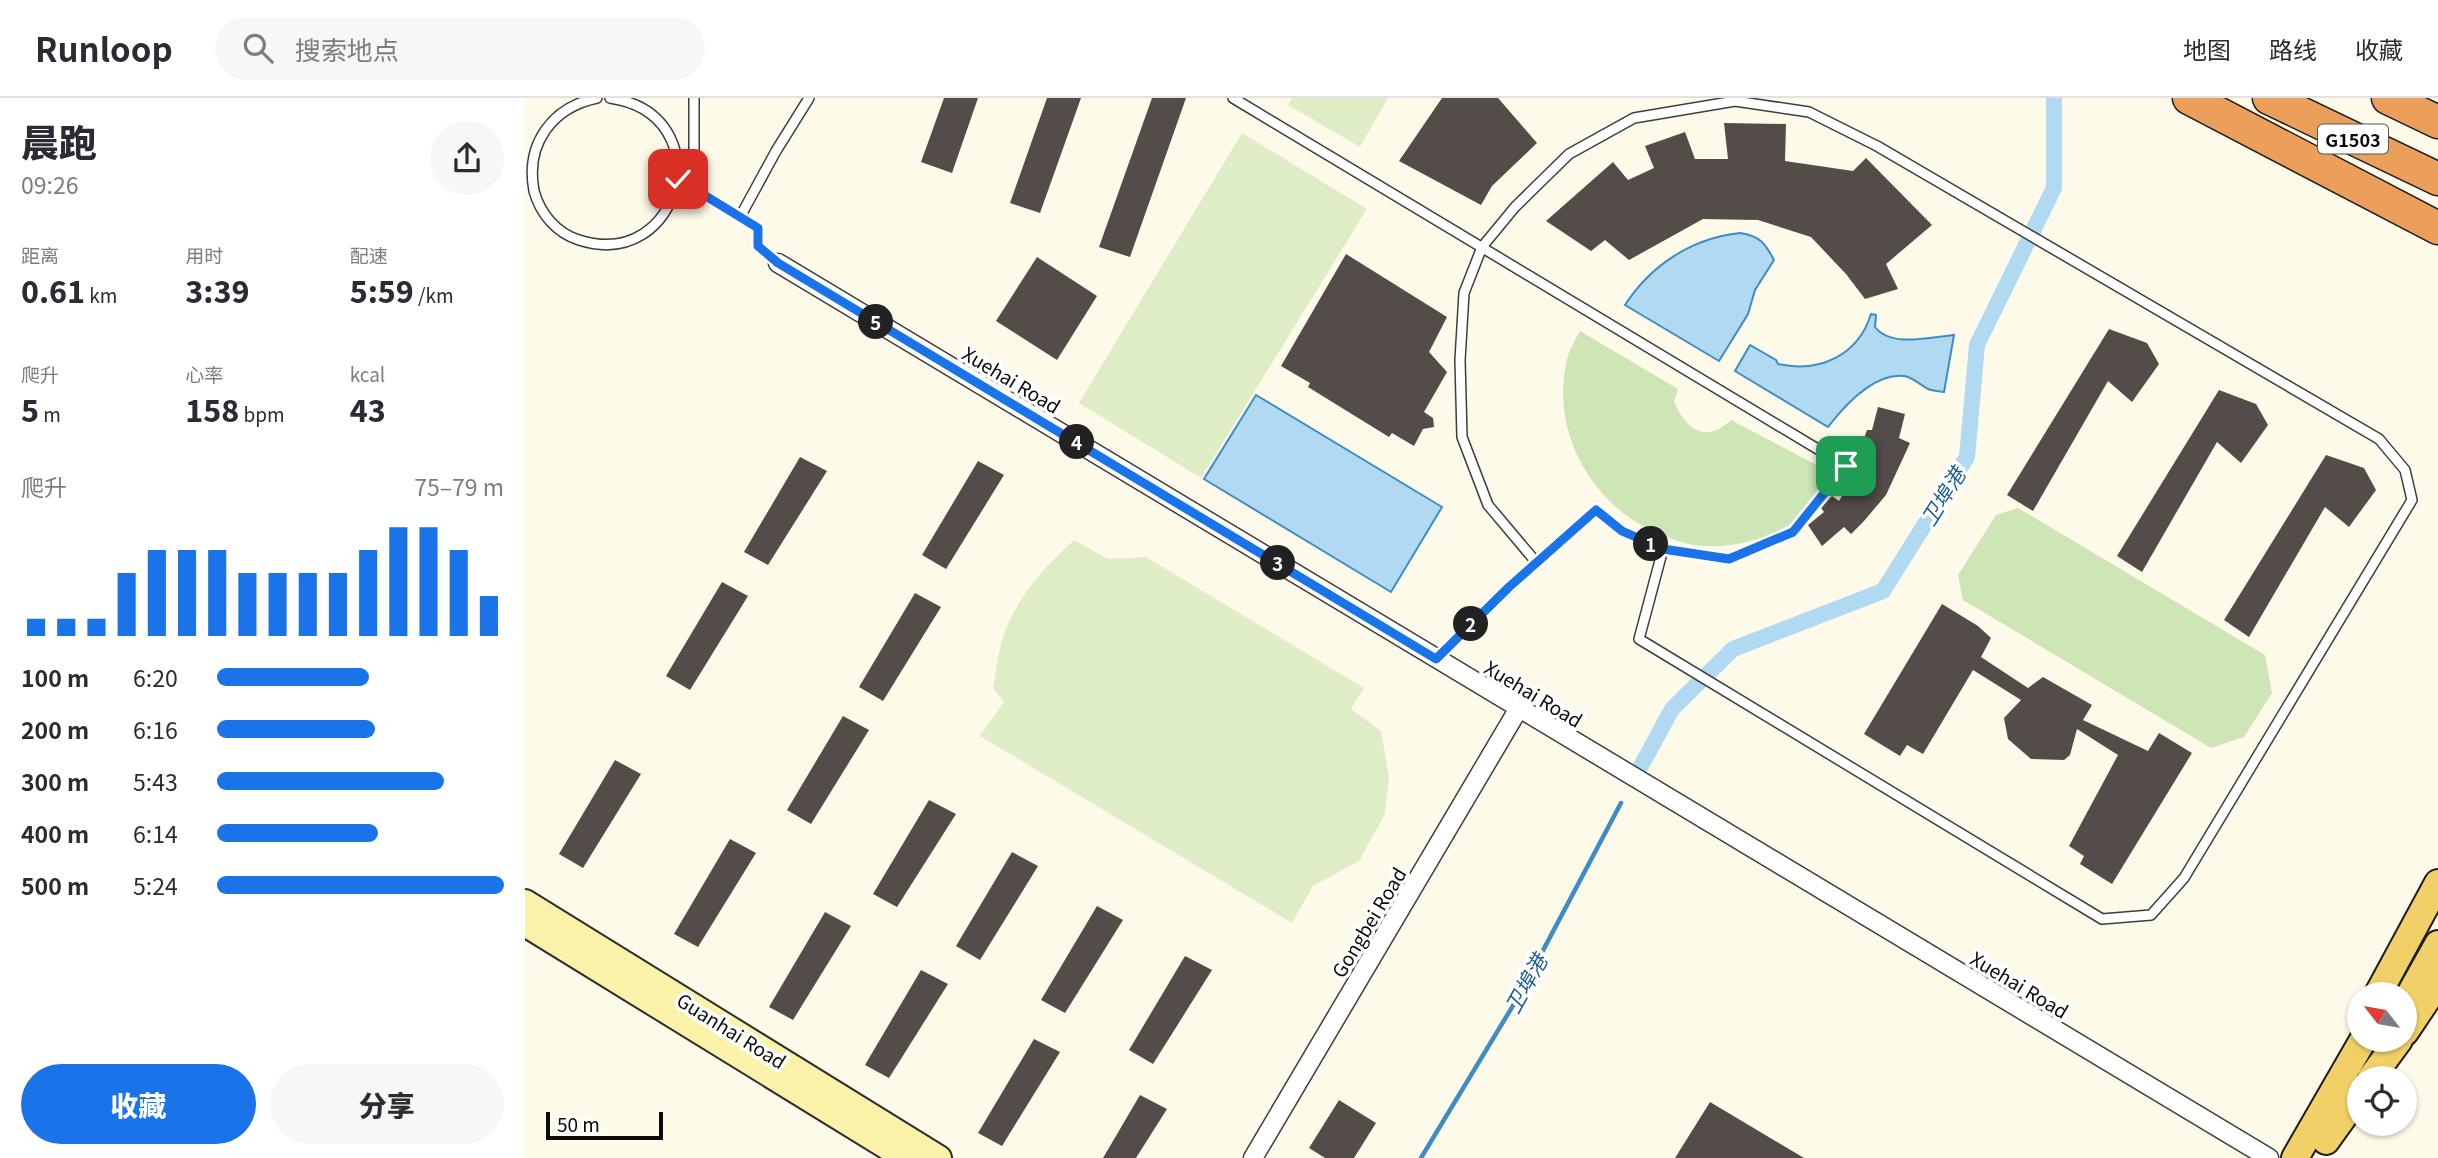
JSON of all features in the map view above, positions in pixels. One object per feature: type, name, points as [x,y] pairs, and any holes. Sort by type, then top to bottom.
[{"type":"highway","points":[[2189,98],[2438,228]]},
{"type":"highway","name":"G1503","points":[[2269,98],[2438,179]]},
{"type":"highway","name":"G1503","points":[[2388,98],[2438,122]]},
{"type":"main road","points":[[2384,982],[2438,883]]},
{"type":"main road","name":"Guanhai Road","points":[[525,902],[939,1158]]},
{"type":"main road","points":[[2396,982],[2438,908]]},
{"type":"main road","name":"Guanhai Road","points":[[525,924],[905,1158]]},
{"type":"main road","points":[[2417,982],[2438,944]]},
{"type":"main road","points":[[2417,1014],[2438,983]]},
{"type":"main road","points":[[2317,1144],[2351,1052]]},
{"type":"main road","points":[[2317,1144],[2358,1052]]},
{"type":"main road","points":[[2317,1144],[2347,1099]]},
{"type":"main road","points":[[2295,1158],[2317,1144],[2347,1109]]},
{"type":"street","name":"Xuehai Road","points":[[778,263],[2269,1158]]},
{"type":"street","name":"Gongbei Road","points":[[1253,1158],[1519,708]]},
{"type":"lane","points":[[597,98],[578,102],[556,115],[540,134],[532,156],[531,180],[537,203],[551,223],[570,237],[593,244],[616,244],[639,237],[658,222],[671,202],[678,179],[677,154],[667,131],[650,112],[628,100],[610,98]]},
{"type":"lane","points":[[694,98],[694,189]]},
{"type":"lane","points":[[740,217],[809,98]]},
{"type":"lane","points":[[1233,98],[1846,466],[1793,532],[1729,559],[1663,549],[1622,531],[1596,510],[1536,562],[1436,659]]},
{"type":"lane","points":[[1536,562],[1488,505],[1462,438],[1460,360],[1464,293],[1482,247],[1515,207],[1569,154],[1634,118],[1735,101],[1809,112],[1877,146],[2379,439],[2405,470],[2412,499],[2184,878],[2151,915],[2102,919],[1639,639],[1663,549]]},
{"type":"lane","points":[[678,179],[758,228],[758,246],[778,263]]},
{"type":"green space","points":[[1292,98],[1388,98],[1360,147],[1288,105]]},
{"type":"green space","points":[[1242,133],[1367,209],[1201,478],[1079,403]]},
{"type":"green space","points":[[1580,331],[1678,389],[1674,402],[1685,420],[1698,430],[1713,431],[1731,420],[1832,473],[1813,502],[1794,522],[1748,542],[1717,546],[1695,545],[1664,536],[1639,524],[1617,508],[1598,488],[1583,466],[1572,441],[1565,415],[1563,388],[1568,356]]},
{"type":"green space","points":[[2018,508],[2265,655],[2272,693],[2244,737],[2211,748],[1963,600],[1958,575],[1996,515]]},
{"type":"green space","points":[[1074,540],[1108,559],[1146,557],[1364,688],[1351,709],[1381,731],[1389,777],[1385,814],[1359,861],[1313,886],[1292,923],[980,736],[1004,702],[993,688],[1001,646],[1014,611],[1031,585]]},
{"type":"water","points":[[1740,233],[1761,241],[1774,260],[1755,290],[1748,314],[1719,361],[1625,305],[1647,278],[1674,256],[1705,241]]},
{"type":"water","points":[[1871,314],[1876,315],[1875,327],[1891,337],[1912,340],[1954,335],[1944,392],[1928,389],[1904,376],[1893,376],[1861,392],[1828,427],[1735,371],[1750,345],[1776,360],[1778,364],[1808,366],[1835,358],[1857,341]]},
{"type":"water","points":[[1256,395],[1442,507],[1391,592],[1204,479]]},
{"type":"building","points":[[944,98],[978,98],[952,173],[921,162]]},
{"type":"building","points":[[1047,98],[1081,98],[1040,213],[1010,203]]},
{"type":"building","points":[[1152,98],[1186,98],[1130,257],[1099,247]]},
{"type":"building","points":[[1442,98],[1498,98],[1537,143],[1492,186],[1481,205],[1399,161]]},
{"type":"building","points":[[1724,123],[1786,124],[1785,161],[1853,171],[1866,158],[1932,225],[1886,264],[1898,289],[1865,299],[1811,237],[1758,220],[1703,219],[1629,260],[1605,240],[1591,251],[1546,221],[1613,162],[1628,180],[1654,168],[1645,146],[1685,132],[1695,159],[1728,159]]},
{"type":"building","points":[[1346,254],[1447,317],[1429,352],[1447,372],[1424,412],[1433,418],[1434,427],[1423,429],[1414,446],[1392,433],[1389,437],[1308,387],[1310,383],[1281,366]]},
{"type":"building","points":[[1037,257],[1097,296],[1057,360],[996,321]]},
{"type":"building","points":[[2109,329],[2147,343],[2159,364],[2132,402],[2108,381],[2033,511],[2007,495]]},
{"type":"building","points":[[2219,390],[2256,404],[2268,425],[2241,463],[2217,442],[2142,572],[2117,556]]},
{"type":"building","points":[[1878,407],[1905,414],[1899,438],[1910,443],[1886,495],[1864,521],[1851,534],[1844,527],[1822,546],[1808,525],[1824,512],[1821,508],[1832,496],[1839,501],[1871,447],[1862,444],[1867,430],[1872,430]]},
{"type":"building","points":[[2326,455],[2364,468],[2376,490],[2349,527],[2325,507],[2249,637],[2224,620]]},
{"type":"building","points":[[800,457],[827,471],[768,565],[744,552]]},
{"type":"building","points":[[978,461],[1004,475],[946,569],[922,555]]},
{"type":"building","points":[[722,582],[748,596],[690,690],[666,676]]},
{"type":"building","points":[[915,593],[941,607],[883,701],[859,687]]},
{"type":"building","points":[[1942,604],[1978,626],[1991,638],[1981,657],[2028,688],[2043,677],[2092,705],[2083,720],[2148,751],[2159,733],[2192,753],[2112,884],[2080,864],[2084,856],[2069,846],[2118,755],[2077,729],[2070,755],[2064,760],[2031,759],[2008,739],[2004,718],[2021,700],[1973,670],[1923,754],[1907,745],[1900,756],[1864,734]]},
{"type":"building","points":[[843,716],[869,730],[811,824],[787,810]]},
{"type":"building","points":[[615,760],[641,774],[583,868],[559,854]]},
{"type":"building","points":[[929,800],[956,814],[897,907],[873,894]]},
{"type":"building","points":[[730,839],[756,853],[698,947],[674,934]]},
{"type":"building","points":[[1012,852],[1038,866],[980,960],[956,946]]},
{"type":"building","points":[[1097,906],[1123,920],[1065,1013],[1041,1000]]},
{"type":"building","points":[[825,912],[851,926],[793,1020],[769,1007]]},
{"type":"building","points":[[1185,956],[1212,970],[1153,1064],[1129,1050]]},
{"type":"building","points":[[921,970],[948,984],[889,1078],[865,1065]]},
{"type":"building","points":[[1034,1039],[1060,1052],[1002,1146],[978,1133]]},
{"type":"building","points":[[1140,1095],[1167,1109],[1136,1158],[1103,1158]]},
{"type":"building","points":[[1339,1100],[1376,1123],[1354,1158],[1325,1158],[1309,1148]]},
{"type":"building","points":[[1710,1102],[1804,1158],[1675,1158]]},
{"type":"waterway","name":"卫埠港","points":[[1641,766],[1672,709],[1733,649],[1883,591],[1967,457],[1977,345],[2054,188],[2054,98]]},
{"type":"waterway","name":"卫埠港","points":[[1421,1158],[1520,994],[1621,803]]},
{"type":"route","points":[[678,179],[758,228],[758,246],[778,263],[1436,659],[1509,587],[1596,510],[1622,531],[1663,549],[1729,559],[1793,532],[1846,466]]}]
